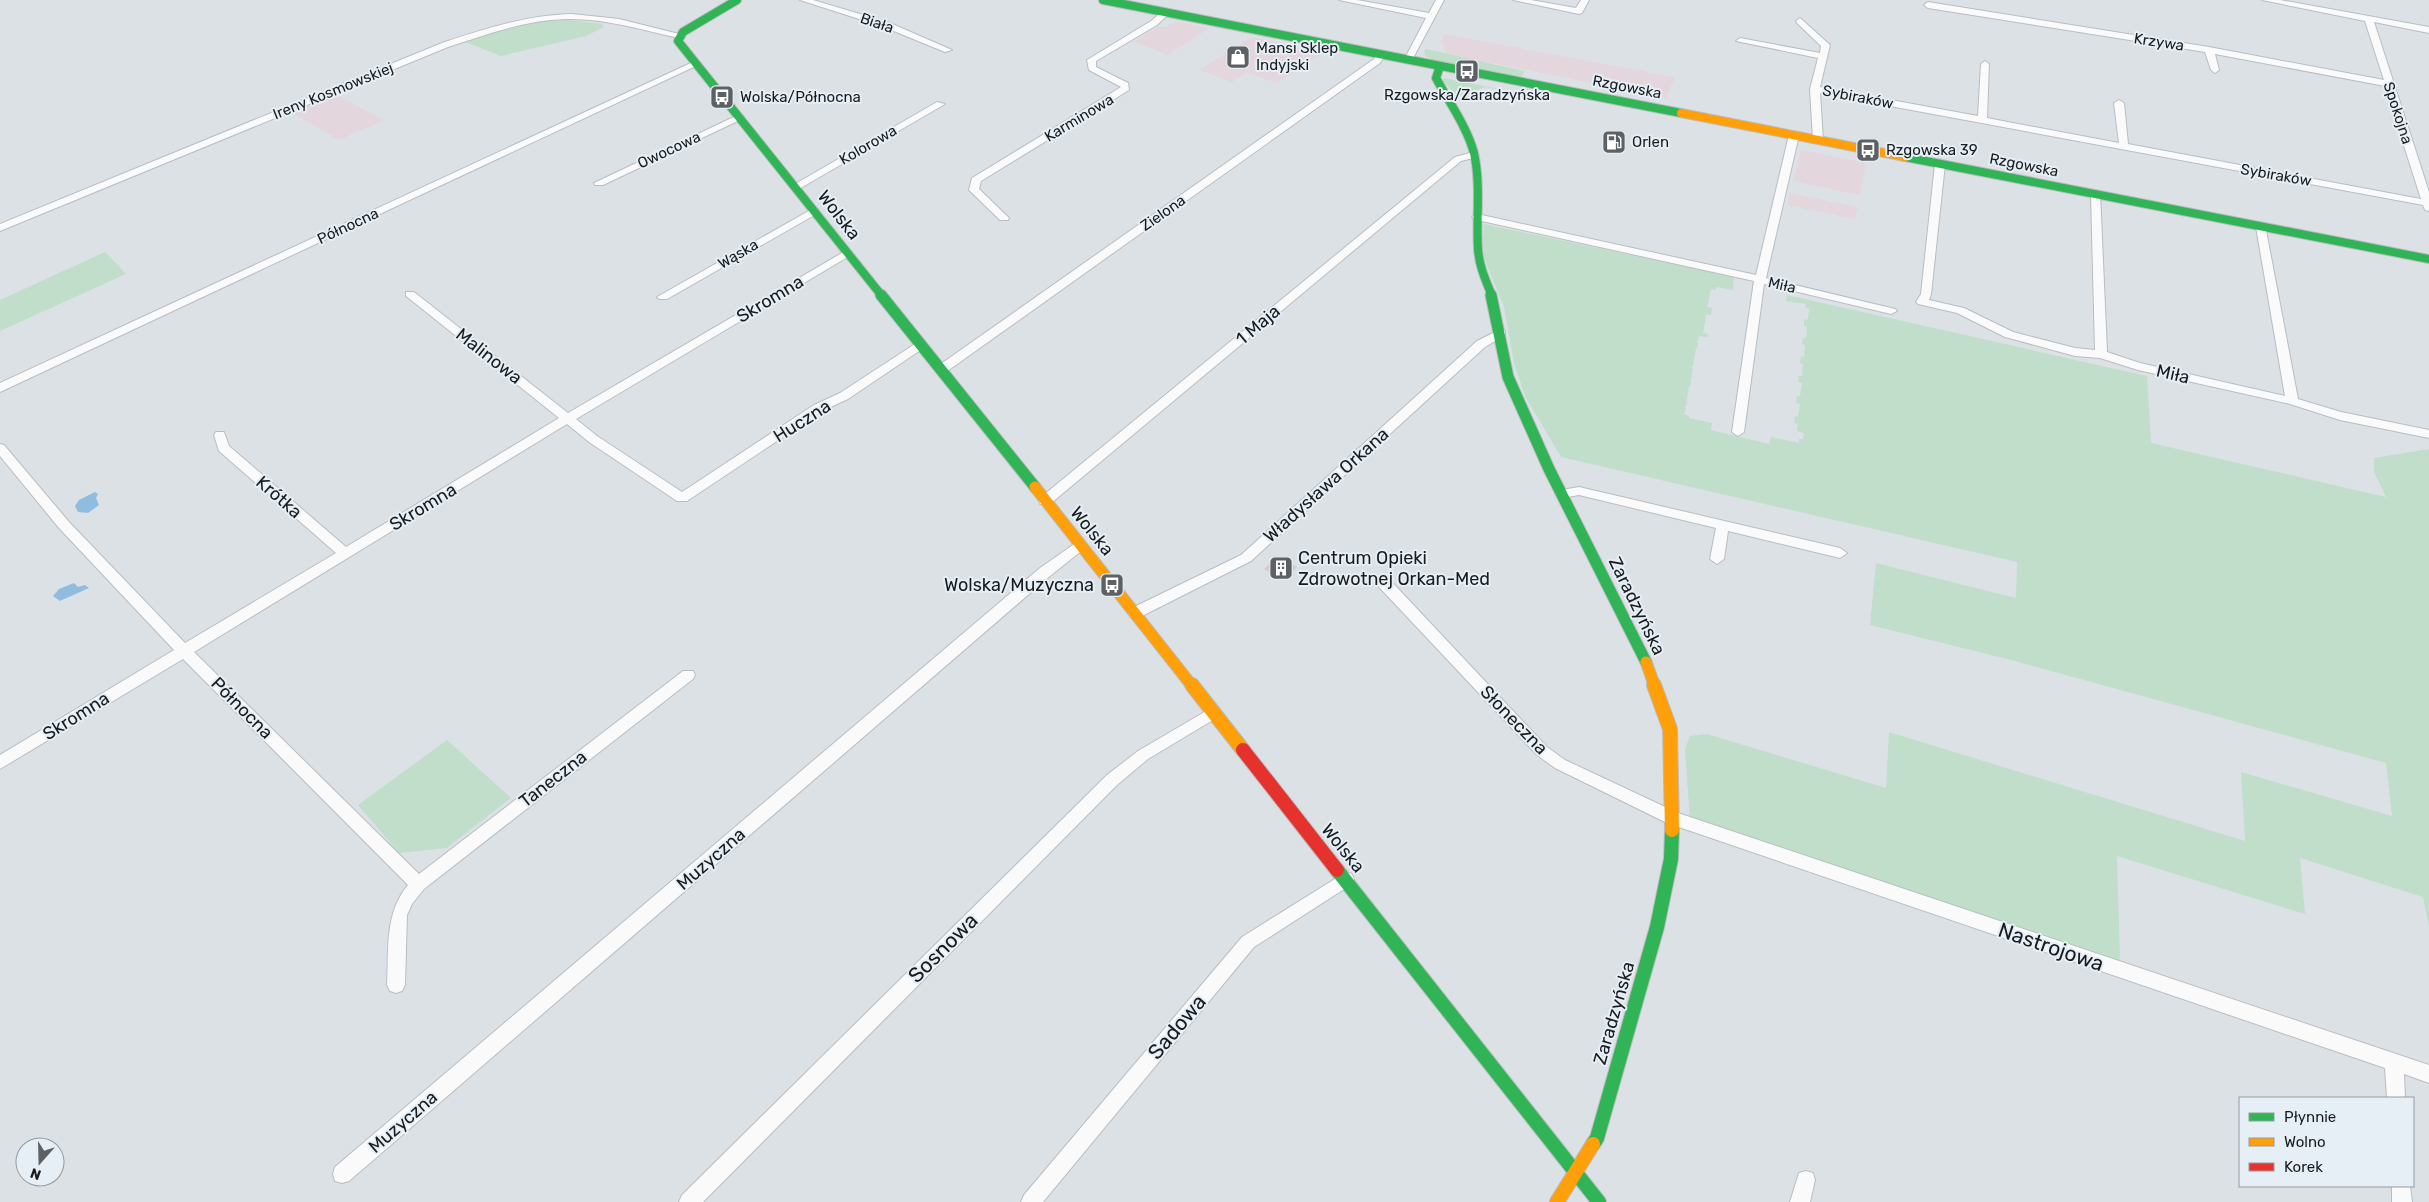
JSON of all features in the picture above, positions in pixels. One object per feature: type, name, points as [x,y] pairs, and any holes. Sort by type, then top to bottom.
[{"type":"street","points":[[679,35],[737,0]]},
{"type":"street","name":"Biała","points":[[804,0],[887,25],[948,50]]},
{"type":"street","name":"Rzgowska","points":[[1103,0],[2429,260]]},
{"type":"street","points":[[1343,0],[1432,16]]},
{"type":"street","points":[[1408,60],[1440,0]]},
{"type":"street","points":[[1517,0],[1580,11],[1585,0]]},
{"type":"street","points":[[2266,0],[2429,30]]},
{"type":"street","name":"Krzywa","points":[[1928,5],[2209,50],[2388,84]]},
{"type":"street","name":"Karminowa","points":[[1004,218],[976,193],[973,186],[976,180],[1126,88],[1123,83],[1092,68],[1091,60],[1154,23],[1167,12]]},
{"type":"street","name":"Ireny Kosmowskiej","points":[[0,228],[445,45],[476,35],[530,22],[565,17],[591,19],[679,35]]},
{"type":"street","name":"Spokojna","points":[[2368,18],[2428,206]]},
{"type":"street","name":"Sybiraków","points":[[1800,21],[1826,45],[1815,89],[2428,206]]},
{"type":"street","name":"Wolska","points":[[679,35],[678,41],[696,64],[942,369],[1599,1202]]},
{"type":"street","points":[[1740,41],[1823,56]]},
{"type":"street","points":[[2209,50],[2215,70]]},
{"type":"street","name":"Zielona","points":[[942,369],[1361,72],[1382,54]]},
{"type":"street","name":"Północna","points":[[0,388],[696,64]]},
{"type":"street","points":[[1982,120],[1985,64]]},
{"type":"street","name":"Zaradzyńska","points":[[1440,66],[1436,78],[1470,140],[1474,155],[1479,187],[1478,249],[1481,268],[1493,299],[1508,377],[1561,494],[1644,654],[1670,730],[1673,818],[1669,873],[1657,927],[1597,1138],[1576,1175],[1557,1202]]},
{"type":"street","points":[[1815,89],[1818,140]]},
{"type":"street","points":[[2119,103],[2124,148]]},
{"type":"street","name":"Kolorowa","points":[[795,186],[940,104]]},
{"type":"street","name":"Owocowa","points":[[600,183],[739,118]]},
{"type":"street","points":[[1738,432],[1760,280],[1794,135]]},
{"type":"street","name":"1 Maja","points":[[1045,501],[1458,159],[1474,155]]},
{"type":"street","name":"Miła","points":[[1940,164],[1926,294],[1922,302],[1960,310],[2009,335],[2076,352],[2101,354],[2138,366],[2292,401],[2340,416],[2429,434]]},
{"type":"street","points":[[2096,194],[2101,354]]},
{"type":"street","name":"Wąska","points":[[663,297],[814,211]]},
{"type":"street","name":"Miła","points":[[1478,218],[1891,311]]},
{"type":"street","points":[[2261,227],[2292,401]]},
{"type":"street","name":"Skromna","points":[[0,763],[183,650],[346,554],[568,418],[847,253]]},
{"type":"street","name":"Malinowa","points":[[410,294],[621,459],[682,498]]},
{"type":"street","name":"Władysława Orkana","points":[[1135,613],[1246,558],[1482,344],[1500,333]]},
{"type":"street","name":"Huczna","points":[[682,498],[818,408],[844,396],[922,345]]},
{"type":"street","name":"Krótka","points":[[220,435],[223,448],[346,554]]},
{"type":"street","name":"Północna","points":[[0,448],[64,525],[183,650],[418,884]]},
{"type":"street","points":[[1561,494],[1579,491],[1840,552]]},
{"type":"street","points":[[1717,559],[1722,525]]},
{"type":"street","name":"Muzyczna","points":[[342,1174],[1037,579],[1080,545]]},
{"type":"street","name":"Słoneczna","points":[[1384,583],[1542,751],[1560,764],[1673,818]]},
{"type":"street","name":"Taneczna","points":[[418,884],[688,675]]},
{"type":"street","name":"Sosnowa","points":[[689,1202],[1112,780],[1143,754],[1213,713]]},
{"type":"street","name":"Nastrojowa","points":[[1673,818],[2429,1074]]},
{"type":"street","name":"Sadowa","points":[[1031,1202],[1248,942],[1346,879]]},
{"type":"street","points":[[396,985],[399,915],[406,899],[418,884]]},
{"type":"street","points":[[2394,1062],[2396,1097]]},
{"type":"street","points":[[1800,1202],[1806,1180]]},
{"type":"street","points":[[2401,1187],[2402,1202]]},
{"type":"shaded area","points":[[1176,21],[1209,28],[1168,55],[1133,42],[1158,27],[1166,27]]},
{"type":"shaded area","points":[[1444,34],[1675,77],[1666,98],[1447,54],[1441,42]]},
{"type":"shaded area","points":[[1251,37],[1325,52],[1277,83],[1247,73],[1232,82],[1199,70]]},
{"type":"shaded area","points":[[335,94],[384,120],[339,140],[292,113]]},
{"type":"shaded area","points":[[1801,150],[1866,163],[1860,195],[1793,181]]},
{"type":"shaded area","points":[[1790,193],[1858,207],[1855,219],[1787,205]]},
{"type":"green space","points":[[570,20],[602,24],[604,27],[586,36],[501,56],[463,41],[541,21]]},
{"type":"green space","points":[[1424,50],[1524,71],[1522,76],[1515,77],[1434,60],[1425,56]]},
{"type":"green space","points":[[1444,78],[1534,97],[1485,87],[1467,94],[1470,99],[1456,95],[1443,81]]},
{"type":"green space","points":[[1484,224],[1734,277],[1733,290],[1716,287],[1716,290],[1711,289],[1707,307],[1712,308],[1711,315],[1706,314],[1703,333],[1708,334],[1707,337],[1699,336],[1698,341],[1695,341],[1698,342],[1697,348],[1694,348],[1696,349],[1695,354],[1693,354],[1695,355],[1694,360],[1692,360],[1694,361],[1693,367],[1691,367],[1693,368],[1692,373],[1689,373],[1692,374],[1691,380],[1688,380],[1691,381],[1690,387],[1687,387],[1689,388],[1688,393],[1686,393],[1688,394],[1687,400],[1685,400],[1687,401],[1686,407],[1683,407],[1686,408],[1684,414],[1689,416],[1689,418],[1712,423],[1711,430],[1769,444],[1771,437],[1799,443],[1799,439],[1803,439],[1804,433],[1797,431],[1798,424],[1794,423],[1795,416],[1798,417],[1800,404],[1796,403],[1797,396],[1800,396],[1802,383],[1798,382],[1799,376],[1802,376],[1803,364],[1800,363],[1801,356],[1804,357],[1805,345],[1802,344],[1803,338],[1806,338],[1807,326],[1804,326],[1804,319],[1808,320],[1809,308],[1805,308],[1806,304],[1786,301],[1787,295],[2147,376],[2151,443],[2386,497],[2374,472],[2374,458],[2429,449],[2429,927],[2423,897],[2300,858],[2305,914],[2117,856],[2120,962],[1690,820],[1685,749],[1690,736],[1707,734],[1886,788],[1889,732],[2245,841],[2241,772],[2392,816],[2386,763],[2015,661],[1870,625],[1876,563],[2016,598],[2017,562],[1561,457],[1525,396],[1514,363],[1504,307],[1482,253]]},
{"type":"green space","points":[[105,252],[126,274],[0,331],[0,300]]},
{"type":"green space","points":[[447,740],[511,798],[447,848],[399,853],[358,805]]},
{"type":"water","points":[[95,492],[98,494],[96,498],[99,505],[88,513],[78,512],[75,506],[79,500]]},
{"type":"water","points":[[74,583],[78,587],[85,585],[89,588],[60,601],[53,596],[59,589]]},
{"type":"building","name":"Centrum Opieki Zdrowotnej Orkan-Med","points":[[1278,556],[1297,567],[1283,580],[1264,569]]},
{"type":"traffic: fast","points":[[737,0],[683,32],[678,41],[1035,487]]},
{"type":"traffic: fast","points":[[1103,0],[1681,113]]},
{"type":"traffic: fast","points":[[1440,66],[1436,78],[1470,140],[1474,155],[1479,187],[1478,249],[1481,268],[1493,299],[1508,377],[1549,469],[1646,662]]},
{"type":"traffic: fast","points":[[1905,157],[2429,259]]},
{"type":"traffic: fast","points":[[1593,1144],[1597,1138],[1657,927],[1671,859],[1672,830]]},
{"type":"traffic: fast","points":[[1337,870],[1599,1202]]},
{"type":"traffic: slow","points":[[1681,113],[1905,157]]},
{"type":"traffic: slow","points":[[1035,487],[1243,750]]},
{"type":"traffic: slow","points":[[1646,662],[1670,729],[1672,830]]},
{"type":"traffic: slow","points":[[1557,1202],[1593,1144]]},
{"type":"traffic: jam","points":[[1243,750],[1337,870]]},
{"type":"place","name":"Mansi Sklep Indyjski","points":[[1238,57]]},
{"type":"place","name":"Rzgowska/Zaradzyńska","points":[[1467,71]]},
{"type":"place","name":"Wolska/Północna","points":[[722,97]]},
{"type":"place","name":"Orlen","points":[[1614,142]]},
{"type":"place","name":"Rzgowska 39","points":[[1868,150]]},
{"type":"place","name":"Centrum Opieki Zdrowotnej Orkan-Med","points":[[1281,568]]},
{"type":"place","name":"Wolska/Muzyczna","points":[[1112,585]]}]
